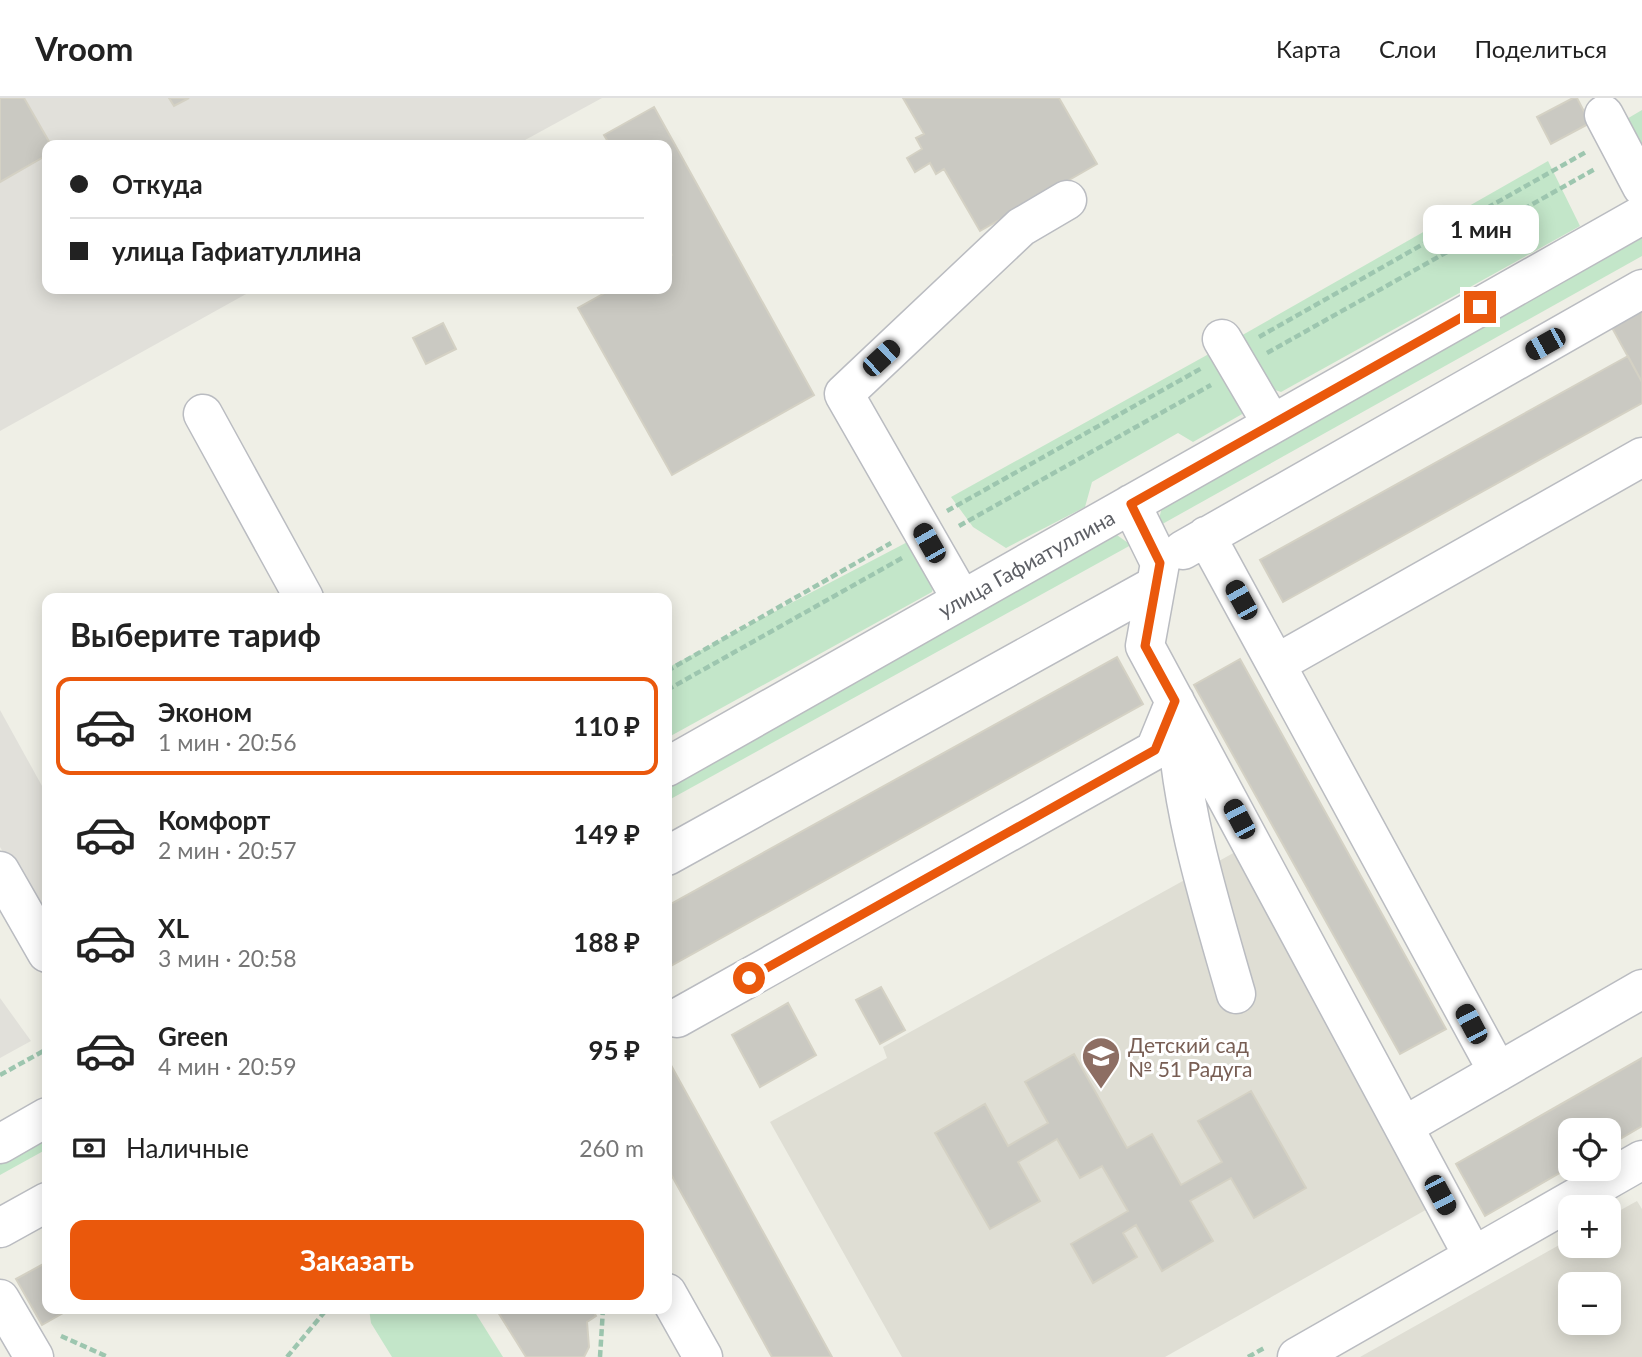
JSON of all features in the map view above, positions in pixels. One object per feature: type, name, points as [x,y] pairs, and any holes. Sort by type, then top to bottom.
[{"type":"street","points":[[1614,134],[1642,187]]},
{"type":"street","points":[[962,600],[844,394],[1021,227],[1067,200]]},
{"type":"street","name":"улица Гафиатуллина","points":[[672,763],[1642,215]]},
{"type":"street","points":[[672,853],[1158,574],[1206,536],[1642,289]]},
{"type":"street","points":[[1230,353],[1272,424]]},
{"type":"street","points":[[203,414],[301,593]]},
{"type":"street","points":[[1276,664],[1642,457]]},
{"type":"street","points":[[1131,504],[1158,574],[1145,646],[1473,1256]]},
{"type":"street","points":[[1206,536],[1497,1072]]},
{"type":"street","points":[[1175,701],[1177,748],[1200,872],[1236,994]]},
{"type":"street","points":[[677,1018],[1155,750],[1175,701]]},
{"type":"street","points":[[0,871],[42,944]]},
{"type":"street","points":[[1404,1126],[1642,989]]},
{"type":"street","points":[[0,1144],[42,1120]]},
{"type":"street","points":[[1297,1357],[1642,1160]]},
{"type":"street","points":[[0,1228],[42,1205]]},
{"type":"street","points":[[0,1299],[34,1357]]},
{"type":"street","points":[[672,1302],[703,1357]]},
{"type":"path","points":[[672,687],[1230,353],[1614,134]]},
{"type":"path","points":[[672,668],[924,535],[1230,353],[1614,134]]},
{"type":"path","points":[[0,1076],[42,1052]]},
{"type":"path","points":[[287,1357],[323,1314]]},
{"type":"path","points":[[600,1357],[603,1314]]},
{"type":"shaded area","points":[[0,98],[602,98],[525,140],[42,140],[42,294],[246,294],[0,431]]},
{"type":"shaded area","points":[[0,710],[42,786],[42,918],[0,847]]},
{"type":"shaded area","name":"Детский сад № 51 Радуга","points":[[1237,851],[1438,1203],[1165,1357],[902,1357],[770,1122],[887,1058],[883,1047]]},
{"type":"shaded area","points":[[0,998],[31,1041],[0,1058]]},
{"type":"shaded area","points":[[1637,1201],[1642,1209],[1642,1357],[1360,1357],[1558,1246],[1558,1258],[1621,1258],[1621,1210]]},
{"type":"green space","points":[[1642,110],[1642,154],[1625,120]]},
{"type":"green space","points":[[1548,161],[1580,226],[1281,392],[1269,388],[1239,337]]},
{"type":"green space","points":[[1642,238],[1642,256],[1157,527],[1162,507]]},
{"type":"green space","points":[[1216,350],[1251,409],[1193,442],[1178,433],[1092,482],[1085,507],[1006,548],[973,527],[951,497]]},
{"type":"green space","points":[[1114,533],[1131,545],[672,798],[672,781]]},
{"type":"green space","points":[[917,537],[937,573],[932,592],[672,735],[672,665]]},
{"type":"green space","points":[[42,1133],[42,1152],[0,1175],[0,1157]]},
{"type":"green space","points":[[370,1314],[476,1314],[503,1357],[392,1357],[371,1323]]},
{"type":"building","points":[[0,98],[24,98],[48,140],[42,140],[42,158],[0,182]]},
{"type":"building","points":[[169,98],[189,98],[174,106]]},
{"type":"building","points":[[903,98],[1059,98],[1097,164],[980,231],[944,169],[936,174],[930,163],[915,172],[907,158],[922,149],[916,138],[924,134]]},
{"type":"building","points":[[1577,98],[1590,123],[1551,144],[1537,117]]},
{"type":"building","points":[[654,107],[814,395],[672,475],[578,308],[603,294],[672,294],[672,140],[607,140],[604,135]]},
{"type":"building","points":[[1642,311],[1642,382],[1610,324]]},
{"type":"building","points":[[443,323],[456,349],[426,364],[413,338]]},
{"type":"building","points":[[1628,356],[1642,382],[1642,403],[1283,602],[1260,560]]},
{"type":"building","points":[[1117,657],[1143,704],[672,965],[672,903]]},
{"type":"building","points":[[1240,659],[1446,1029],[1400,1054],[1194,685]]},
{"type":"building","points":[[881,987],[905,1030],[880,1044],[856,1000]]},
{"type":"building","points":[[788,1003],[816,1055],[760,1087],[732,1035]]},
{"type":"building","points":[[1074,1054],[1127,1148],[1152,1134],[1181,1185],[1222,1162],[1198,1121],[1251,1091],[1306,1188],[1254,1218],[1231,1178],[1190,1201],[1213,1241],[1162,1271],[1136,1225],[1123,1233],[1137,1257],[1093,1283],[1071,1244],[1128,1211],[1102,1166],[1080,1178],[1057,1139],[1018,1162],[1040,1201],[990,1229],[935,1133],[985,1104],[1008,1146],[1048,1123],[1025,1082]]},
{"type":"building","points":[[1642,1058],[1642,1126],[1621,1138],[1621,1118],[1558,1118],[1558,1174],[1485,1216],[1456,1164]]},
{"type":"building","points":[[672,1067],[832,1357],[772,1357],[672,1176]]},
{"type":"building","points":[[42,1265],[42,1314],[61,1314],[42,1325],[16,1279]]},
{"type":"building","points":[[499,1314],[595,1314],[596,1316],[587,1322],[589,1347],[584,1357],[526,1357]]},
{"type":"place","name":"Детский сад № 51 Радуга","points":[[1101,1090]]},
{"type":"route","points":[[749,978],[1155,750],[1175,701],[1145,646],[1160,563],[1131,504],[1480,307]]}]
